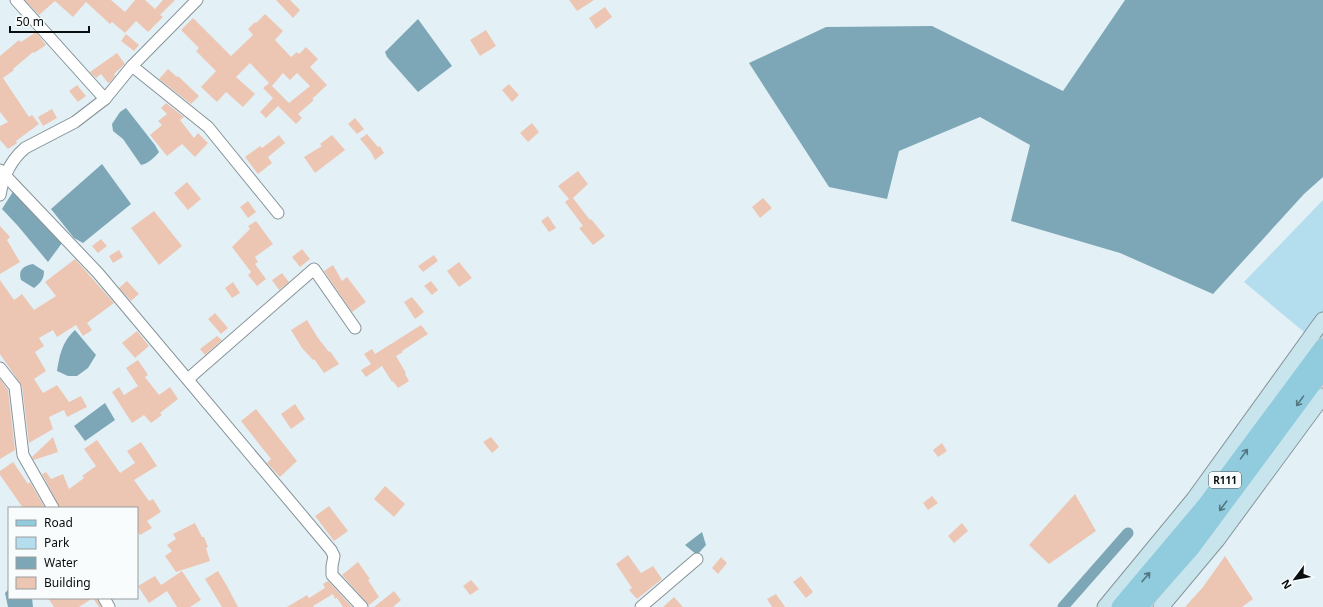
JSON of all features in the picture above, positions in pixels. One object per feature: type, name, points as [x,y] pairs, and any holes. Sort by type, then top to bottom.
[{"type":"main road","name":"R111","points":[[1120,607],[1205,506],[1323,347]]},
{"type":"main road","name":"R111","points":[[1139,607],[1192,547],[1323,370]]},
{"type":"street","points":[[16,0],[106,99]]},
{"type":"street","points":[[0,195],[3,173],[24,148],[76,122],[106,99],[132,66],[197,0]]},
{"type":"street","points":[[132,66],[208,127],[278,213]]},
{"type":"street","points":[[3,173],[98,274],[331,550],[334,556],[332,575],[362,607]]},
{"type":"street","points":[[188,379],[314,269],[355,328]]},
{"type":"street","points":[[1105,607],[1194,499],[1323,320]]},
{"type":"street","points":[[0,368],[15,387],[23,455],[52,507]]},
{"type":"street","points":[[1161,607],[1217,540],[1323,396]]},
{"type":"street","points":[[641,607],[697,559]]},
{"type":"green space","points":[[1323,200],[1323,346],[1322,347],[1244,282]]},
{"type":"water","points":[[1125,0],[1323,0],[1323,177],[1304,194],[1213,294],[1120,253],[1011,221],[1030,145],[980,117],[899,151],[887,199],[829,187],[749,63],[826,27],[932,26],[1063,91]]},
{"type":"water","points":[[418,19],[452,66],[418,92],[387,57],[385,52]]},
{"type":"water","points":[[126,108],[159,152],[151,160],[141,165],[123,139],[113,131],[112,124],[120,112]]},
{"type":"water","points":[[102,164],[131,204],[83,243],[74,238],[51,209]]},
{"type":"water","points":[[14,190],[62,243],[48,262],[2,209]]},
{"type":"water","points":[[33,264],[44,271],[40,283],[34,288],[21,280],[20,277],[22,269]]},
{"type":"water","points":[[75,330],[96,355],[88,368],[77,376],[68,376],[57,371],[64,344]]},
{"type":"water","points":[[105,403],[115,420],[85,441],[74,426]]},
{"type":"water","points":[[702,532],[706,545],[697,555],[685,545]]},
{"type":"water","points":[[8,590],[8,599],[32,599],[33,607],[8,607],[5,593]]},
{"type":"building","points":[[25,0],[111,0],[125,12],[135,0],[145,0],[155,9],[163,0],[175,0],[160,15],[163,17],[148,32],[136,21],[125,33],[112,22],[110,24],[86,2],[73,17],[55,1],[39,15]]},
{"type":"building","points":[[276,0],[290,0],[300,10],[293,18]]},
{"type":"building","points":[[569,0],[594,0],[577,11]]},
{"type":"building","points":[[605,7],[612,17],[596,29],[589,18]]},
{"type":"building","points":[[265,14],[283,31],[275,40],[291,57],[297,52],[299,54],[306,47],[318,59],[310,67],[327,85],[312,99],[314,100],[298,114],[302,118],[296,124],[278,106],[266,118],[260,112],[273,98],[263,88],[269,83],[250,63],[236,77],[255,94],[243,107],[226,92],[217,102],[201,87],[216,71],[196,51],[199,48],[181,30],[193,18],[231,56],[253,35],[248,29],[255,22],[256,23]],"holes":[[[283,73],[290,80],[297,73],[310,86],[289,103],[272,86]]]},
{"type":"building","points":[[486,30],[496,46],[480,56],[470,40]]},
{"type":"building","points":[[36,32],[46,45],[34,53],[33,52],[3,78],[29,117],[32,115],[39,124],[16,141],[17,143],[8,149],[0,140],[0,126],[8,122],[0,112],[0,56],[19,40],[21,42]]},
{"type":"building","points":[[126,34],[139,45],[134,51],[121,41]]},
{"type":"building","points":[[117,53],[125,64],[114,74],[115,76],[110,82],[108,83],[101,74],[96,78],[90,72]]},
{"type":"building","points":[[168,69],[177,77],[178,76],[199,96],[191,104],[159,79]]},
{"type":"building","points":[[509,84],[519,95],[512,102],[502,90]]},
{"type":"building","points":[[77,85],[86,96],[78,102],[69,91]]},
{"type":"building","points":[[166,103],[184,117],[180,120],[194,138],[198,133],[208,143],[195,157],[182,144],[167,156],[150,135],[162,125],[158,121],[167,114],[161,108]]},
{"type":"building","points":[[52,109],[57,118],[43,126],[38,117]]},
{"type":"building","points":[[355,118],[364,129],[357,134],[348,124]]},
{"type":"building","points":[[532,123],[539,132],[528,142],[520,133]]},
{"type":"building","points":[[367,134],[378,147],[380,146],[384,153],[375,160],[371,152],[360,139]]},
{"type":"building","points":[[279,135],[285,143],[268,157],[272,163],[258,174],[245,157],[260,146],[262,148]]},
{"type":"building","points":[[332,135],[345,150],[315,173],[304,157],[322,146],[320,144]]},
{"type":"building","points":[[578,171],[588,184],[573,198],[605,236],[593,245],[579,228],[583,226],[565,202],[569,199],[558,186]]},
{"type":"building","points":[[187,182],[201,199],[188,210],[174,193]]},
{"type":"building","points":[[763,198],[772,208],[760,218],[752,207]]},
{"type":"building","points":[[248,201],[256,212],[248,218],[240,207]]},
{"type":"building","points":[[154,211],[182,246],[159,265],[131,228]]},
{"type":"building","points":[[548,216],[556,228],[549,232],[541,221]]},
{"type":"building","points":[[256,221],[273,244],[255,257],[258,262],[255,264],[266,279],[257,286],[248,275],[251,272],[232,247],[250,229],[248,226]]},
{"type":"building","points":[[0,226],[10,237],[7,240],[20,262],[0,274]]},
{"type":"building","points":[[101,239],[107,246],[98,253],[92,246]]},
{"type":"building","points":[[302,249],[310,259],[300,267],[292,257]]},
{"type":"building","points":[[119,250],[123,257],[113,263],[109,256]]},
{"type":"building","points":[[434,255],[438,261],[423,272],[418,266]]},
{"type":"building","points":[[75,259],[114,303],[87,323],[92,330],[83,336],[76,325],[57,337],[53,330],[39,338],[44,346],[35,352],[46,371],[34,379],[43,393],[57,385],[69,402],[81,396],[87,407],[67,417],[64,410],[49,417],[53,429],[29,443],[22,386],[0,354],[0,280],[14,300],[22,294],[34,310],[56,296],[45,282]]},
{"type":"building","points":[[459,262],[472,278],[459,287],[447,271]]},
{"type":"building","points":[[333,265],[342,281],[347,277],[366,302],[352,312],[324,271]]},
{"type":"building","points":[[282,273],[289,282],[279,290],[272,280]]},
{"type":"building","points":[[127,281],[139,294],[131,301],[119,288]]},
{"type":"building","points":[[431,281],[438,290],[432,295],[424,286]]},
{"type":"building","points":[[233,282],[240,293],[232,298],[225,288]]},
{"type":"building","points":[[412,297],[424,312],[415,319],[404,302]]},
{"type":"building","points":[[215,313],[228,328],[221,334],[208,319]]},
{"type":"building","points":[[307,320],[318,338],[339,364],[324,373],[314,359],[313,360],[302,348],[291,330]]},
{"type":"building","points":[[421,325],[428,334],[396,356],[409,381],[398,388],[393,381],[392,382],[382,366],[366,377],[361,370],[371,364],[364,354],[372,349],[375,354]]},
{"type":"building","points":[[137,331],[149,346],[135,358],[122,343]]},
{"type":"building","points":[[217,336],[222,340],[205,355],[200,349]]},
{"type":"building","points":[[138,360],[148,375],[145,377],[159,395],[170,387],[178,399],[160,413],[162,415],[151,423],[144,415],[132,423],[112,392],[119,387],[124,395],[138,386],[126,368]]},
{"type":"building","points":[[0,379],[8,390],[15,450],[0,459]]},
{"type":"building","points":[[295,404],[305,419],[291,429],[281,414]]},
{"type":"building","points":[[256,409],[297,461],[280,477],[267,463],[271,459],[241,421]]},
{"type":"building","points":[[53,437],[58,452],[34,460],[32,457]]},
{"type":"building","points":[[491,437],[499,447],[492,453],[483,442]]},
{"type":"building","points":[[97,440],[120,473],[135,463],[127,451],[141,442],[157,466],[134,480],[149,501],[153,499],[161,512],[147,521],[152,528],[140,535],[138,532],[138,507],[59,507],[42,474],[46,472],[51,479],[63,474],[69,489],[84,478],[82,476],[96,466],[84,449]]},
{"type":"building","points":[[942,443],[947,451],[938,457],[933,450]]},
{"type":"building","points":[[13,462],[28,484],[30,482],[44,507],[22,507],[0,475],[0,471]]},
{"type":"building","points":[[385,486],[405,504],[394,517],[374,499]]},
{"type":"building","points":[[1075,494],[1096,531],[1049,564],[1029,545]]},
{"type":"building","points":[[932,496],[938,503],[928,510],[923,503]]},
{"type":"building","points":[[329,506],[348,531],[334,541],[315,516]]},
{"type":"building","points":[[195,523],[202,537],[204,537],[208,547],[206,548],[210,561],[176,572],[165,556],[172,551],[167,545],[176,539],[173,534]]},
{"type":"building","points":[[962,523],[968,531],[954,543],[948,536]]},
{"type":"building","points":[[628,555],[641,573],[653,566],[662,579],[637,599],[629,590],[632,588],[616,564]]},
{"type":"building","points":[[1225,556],[1253,599],[1242,607],[1185,607],[1203,587]]},
{"type":"building","points":[[721,557],[727,563],[718,574],[712,568]]},
{"type":"building","points":[[358,562],[370,579],[368,580],[379,597],[369,605],[342,575]]},
{"type":"building","points":[[182,571],[201,600],[190,607],[177,607],[167,591],[149,603],[138,586],[155,576],[161,585]]},
{"type":"building","points":[[218,571],[238,607],[222,607],[205,579]]},
{"type":"building","points":[[801,576],[813,592],[806,598],[793,582]]},
{"type":"building","points":[[471,580],[479,589],[470,595],[463,586]]},
{"type":"building","points":[[328,581],[352,607],[343,607],[337,598],[335,599],[333,594],[313,606],[314,607],[287,607],[307,595],[309,598],[325,588],[323,584]]},
{"type":"building","points":[[394,591],[401,600],[393,607],[374,607]]},
{"type":"building","points":[[776,594],[785,607],[772,607],[767,599]]},
{"type":"building","points":[[674,597],[683,607],[663,607]]},
{"type":"building","points":[[49,599],[91,599],[79,607],[54,607]]},
{"type":"building","points":[[94,599],[97,599],[101,607],[99,607]]},
{"type":"waterway","points":[[1063,607],[1128,533]]}]
